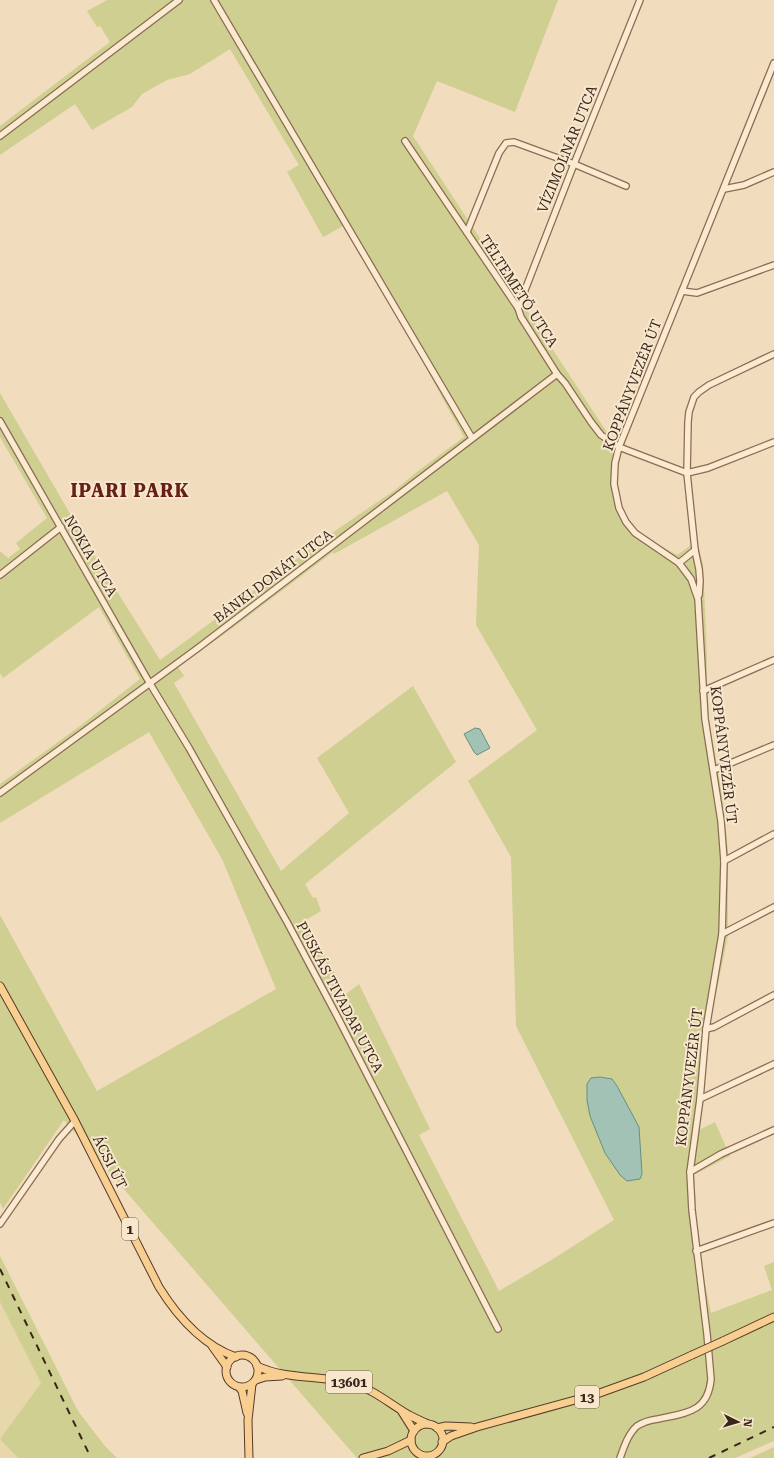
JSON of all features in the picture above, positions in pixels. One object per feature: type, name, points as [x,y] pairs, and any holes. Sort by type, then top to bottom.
[{"type":"main road","name":"ÁCSI ÚT","points":[[0,986],[75,1122],[159,1287],[179,1314],[197,1333],[208,1342],[236,1357]]},
{"type":"main road","name":"13","points":[[388,1451],[413,1449],[421,1455],[430,1456],[438,1451],[442,1442],[451,1436],[477,1427],[597,1394],[644,1377],[774,1317]]},
{"type":"main road","name":"ÁCSI ÚT","points":[[208,1342],[227,1367]]},
{"type":"main road","name":"1","points":[[236,1357],[244,1355],[249,1357],[257,1366],[258,1373],[254,1382],[248,1420]]},
{"type":"main road","points":[[227,1367],[230,1361],[236,1357]]},
{"type":"main road","name":"13601","points":[[257,1366],[292,1375],[334,1379],[351,1383],[380,1395],[400,1409],[428,1424]]},
{"type":"main road","name":"1","points":[[227,1367],[226,1372],[229,1380],[242,1391],[248,1420],[249,1458]]},
{"type":"main road","name":"13601","points":[[254,1382],[265,1377],[292,1375]]},
{"type":"main road","points":[[239,1387],[246,1387],[254,1382]]},
{"type":"main road","name":"13601","points":[[400,1409],[414,1431]]},
{"type":"main road","name":"13","points":[[428,1424],[437,1428],[446,1426],[477,1427]]},
{"type":"main road","points":[[413,1449],[411,1440],[414,1431],[418,1427],[428,1424]]},
{"type":"main road","points":[[437,1428],[442,1437],[442,1442]]},
{"type":"main road","name":"13","points":[[363,1458],[388,1451],[411,1440]]},
{"type":"street","points":[[0,136],[178,0]]},
{"type":"street","points":[[214,0],[472,438]]},
{"type":"street","name":"VÍZIMOLNÁR UTCA","points":[[518,308],[640,0]]},
{"type":"street","name":"KOPPÁNYVEZÉR ÚT","points":[[620,1458],[628,1438],[637,1426],[651,1420],[690,1412],[701,1405],[708,1394],[711,1379],[696,1251],[690,1160],[700,1099],[706,1029],[722,934],[724,861],[721,821],[705,719],[698,599],[691,579],[679,562],[636,533],[626,522],[619,508],[614,477],[619,447],[771,77],[774,63]]},
{"type":"street","name":"TÉLTEMETŐ UTCA","points":[[405,141],[518,308],[557,374],[565,383],[596,430],[619,447],[687,473]]},
{"type":"street","points":[[466,232],[499,153],[506,142],[514,142],[574,164],[626,186]]},
{"type":"street","points":[[724,189],[744,185],[774,172]]},
{"type":"street","points":[[682,291],[697,293],[774,265]]},
{"type":"street","points":[[698,599],[700,575],[698,557],[695,550],[687,473],[689,412],[694,397],[709,385],[774,354]]},
{"type":"street","name":"BÁNKI DONÁT UTCA","points":[[0,793],[254,606],[557,374]]},
{"type":"street","name":"NOKIA UTCA","points":[[0,421],[149,682]]},
{"type":"street","points":[[687,473],[708,468],[774,442]]},
{"type":"street","points":[[0,575],[61,527]]},
{"type":"street","points":[[679,562],[695,550]]},
{"type":"street","points":[[703,691],[774,660]]},
{"type":"street","name":"PUSKÁS TIVADAR UTCA","points":[[149,682],[189,748],[287,922],[498,1329]]},
{"type":"street","points":[[714,770],[774,745]]},
{"type":"street","points":[[724,861],[774,834]]},
{"type":"street","points":[[722,934],[774,907]]},
{"type":"street","points":[[706,1029],[714,1027],[774,995]]},
{"type":"street","points":[[700,1099],[774,1064]]},
{"type":"street","points":[[0,1224],[59,1139],[75,1122]]},
{"type":"street","points":[[690,1172],[721,1154],[774,1130]]},
{"type":"street","points":[[696,1251],[774,1223]]},
{"type":"shaded area","points":[[475,728],[480,729],[490,748],[477,755],[464,734]]},
{"type":"shaded area","points":[[600,1077],[612,1079],[639,1127],[642,1174],[640,1179],[627,1181],[620,1175],[605,1153],[590,1116],[587,1100],[587,1084],[591,1078]]},
{"type":"shaded area","points":[[0,1302],[41,1383],[0,1439]]},
{"type":"shaded area","points":[[0,1439],[18,1458],[0,1458]]},
{"type":"green space","points":[[107,0],[558,0],[515,112],[437,81],[413,136],[610,437],[626,443],[620,458],[617,484],[620,501],[631,524],[646,537],[677,555],[697,541],[703,564],[707,657],[706,703],[723,800],[728,851],[728,936],[710,1022],[703,1103],[697,1131],[715,1122],[730,1156],[694,1175],[696,1204],[693,1206],[697,1243],[711,1313],[772,1290],[764,1266],[774,1262],[774,1441],[735,1458],[357,1458],[64,1120],[3,1209],[0,1202],[0,915],[97,1091],[276,989],[222,859],[149,732],[0,823],[0,784],[80,726],[140,679],[99,607],[3,678],[0,673],[0,551],[8,558],[20,549],[16,543],[47,518],[0,437],[0,393],[94,555],[160,660],[332,533],[395,490],[464,437],[390,304],[343,226],[323,237],[287,172],[299,165],[230,49],[190,74],[167,80],[142,94],[132,107],[92,130],[75,104],[0,155],[0,126],[110,42],[100,26],[97,27],[87,11]],"holes":[[[447,491],[479,545],[476,625],[537,730],[468,781],[511,857],[516,1026],[614,1220],[499,1291],[419,1135],[430,1129],[359,984],[346,994],[306,920],[321,911],[316,897],[313,898],[305,884],[456,762],[413,686],[317,758],[349,813],[281,871],[174,683],[184,676],[178,667],[238,624],[333,552],[334,554]]]},
{"type":"green space","points":[[0,1256],[78,1411],[104,1445],[117,1458],[18,1458],[0,1439],[41,1383],[0,1302]]},
{"type":"green space","points":[[774,1447],[774,1458],[750,1458]]},
{"type":"railway","points":[[0,1269],[91,1458]]},
{"type":"railway","points":[[709,1458],[774,1427]]},
{"type":"district","name":"IPARI PARK","points":[[130,490]]}]
